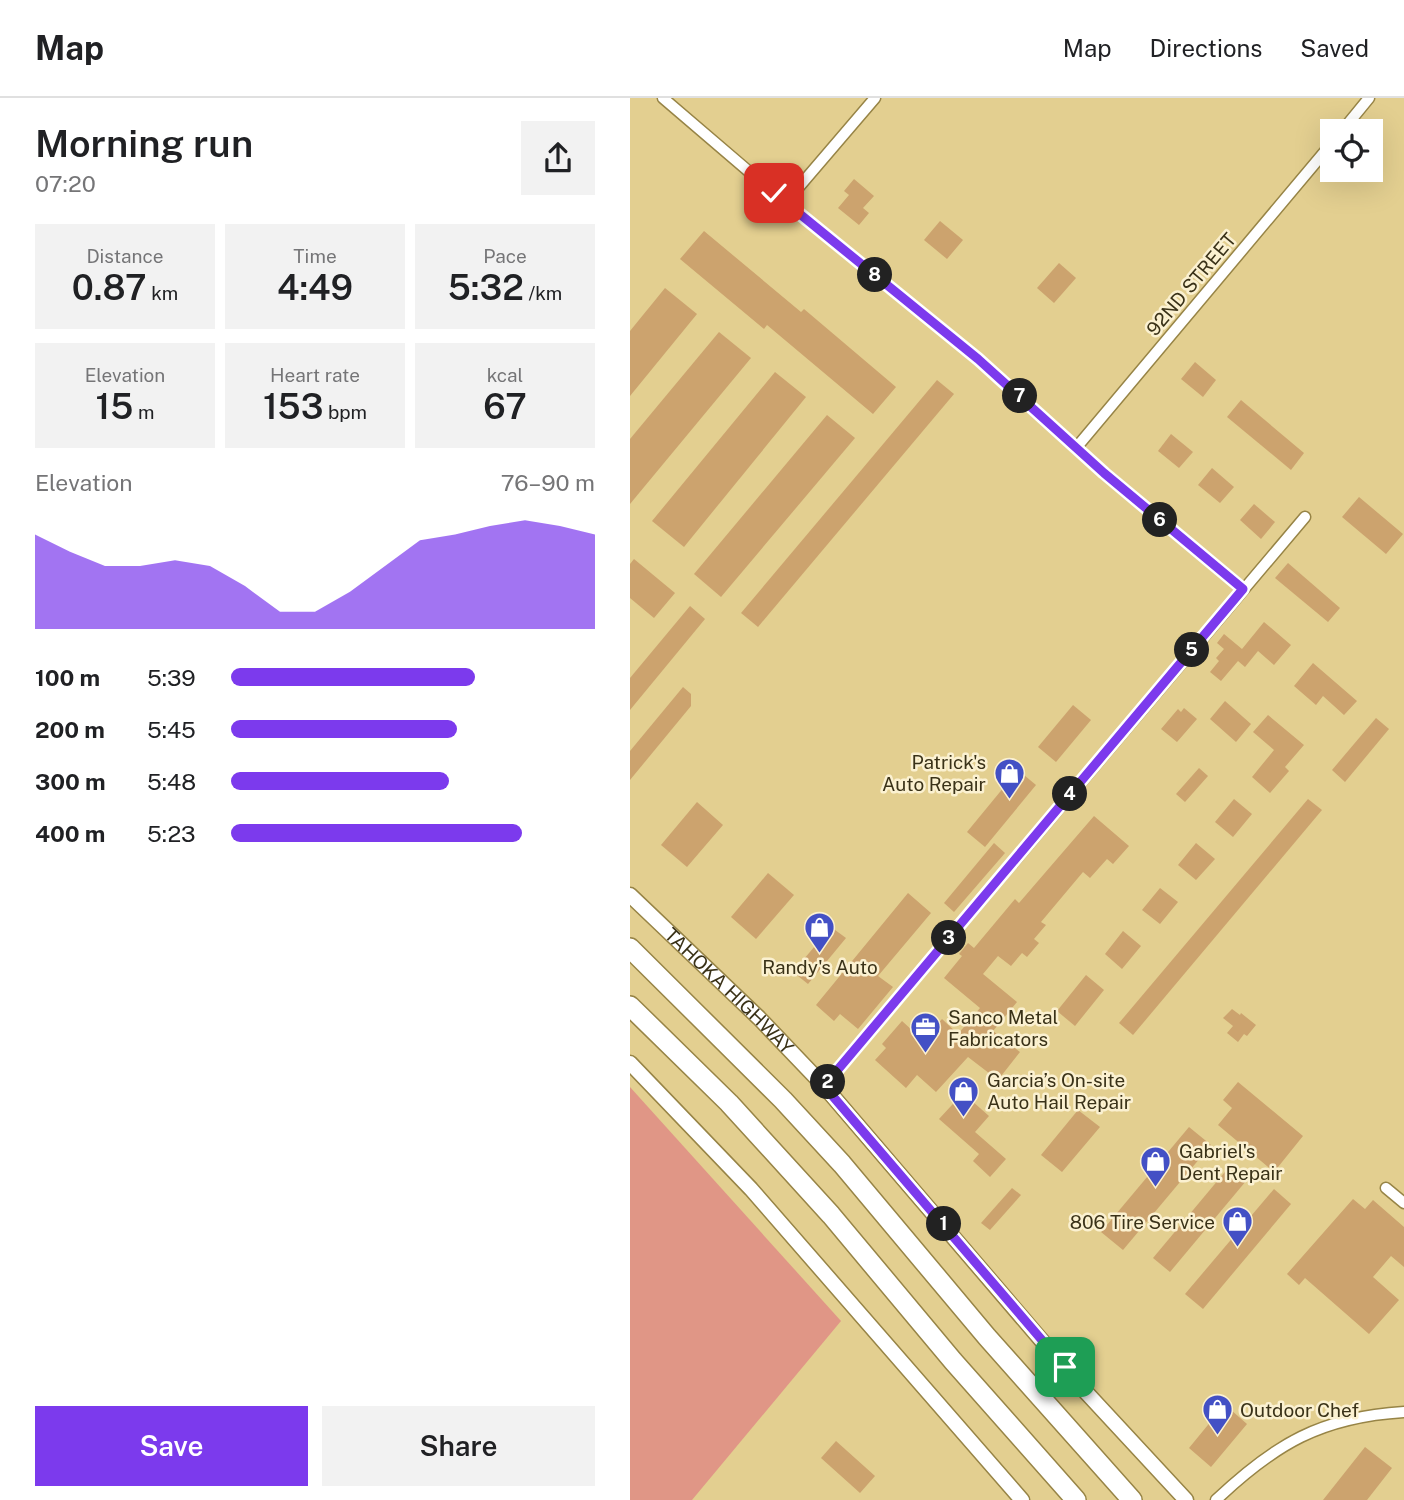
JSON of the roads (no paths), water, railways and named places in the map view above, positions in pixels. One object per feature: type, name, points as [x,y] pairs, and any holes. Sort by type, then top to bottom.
[{"type":"highway","name":"TAHOKA HIGHWAY","points":[[630,948],[783,1100],[842,1164],[987,1337],[1132,1500]]},
{"type":"highway","points":[[630,1006],[729,1103],[831,1215],[953,1361],[1076,1500]]},
{"type":"main road","name":"TAHOKA HIGHWAY","points":[[630,895],[758,1018],[824,1086],[1084,1390],[1186,1500]]},
{"type":"main road","points":[[630,1063],[751,1189],[1022,1500]]},
{"type":"street","points":[[663,98],[978,359],[1076,448],[1243,589]]},
{"type":"street","points":[[786,202],[875,98]]},
{"type":"street","points":[[1352,119],[1369,98]]},
{"type":"street","name":"92ND STREET","points":[[1076,448],[1320,157]]},
{"type":"street","points":[[824,1086],[1305,517]]},
{"type":"street","points":[[1386,1188],[1404,1203]]},
{"type":"street","points":[[1216,1500],[1289,1441],[1318,1428],[1346,1420],[1404,1412]]},
{"type":"place","name":"Patrick's Auto Repair","points":[[1009,800]]},
{"type":"place","name":"Randy's Auto","points":[[820,955]]},
{"type":"place","name":"Sanco Metal Fabricators","points":[[925,1055]]},
{"type":"place","name":"Garcia’s On-site Auto Hail Repair","points":[[964,1118]]},
{"type":"place","name":"Gabriel's Dent Repair","points":[[1156,1189]]},
{"type":"place","name":"806 Tire Service","points":[[1238,1249]]},
{"type":"place","name":"Outdoor Chef","points":[[1217,1437]]}]
